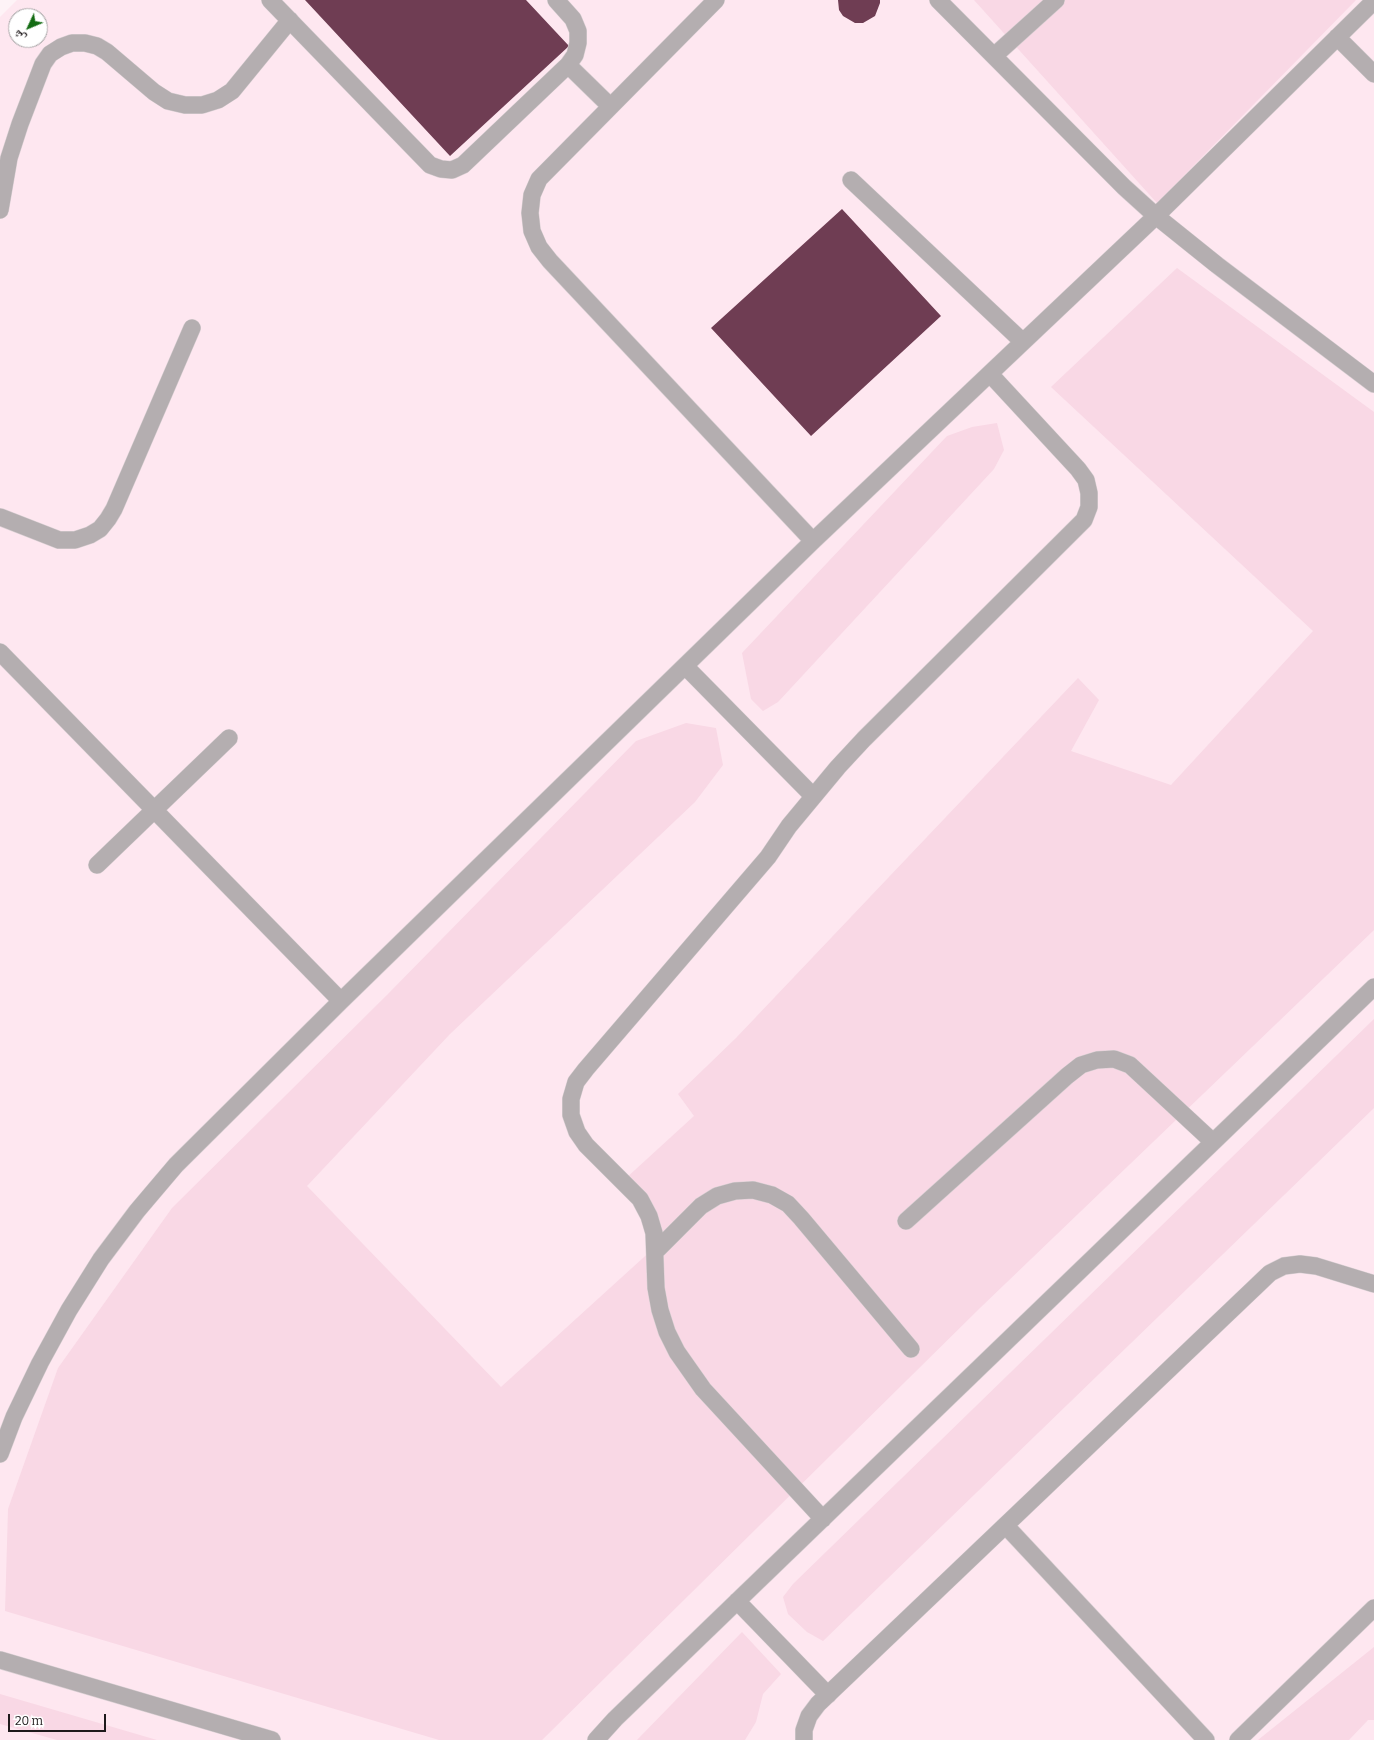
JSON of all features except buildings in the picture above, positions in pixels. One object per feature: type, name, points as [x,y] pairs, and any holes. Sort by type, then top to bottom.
[{"type":"lane","points":[[270,0],[421,157],[430,165],[441,169],[452,170],[463,165],[568,65],[575,55],[578,43],[578,31],[573,19],[556,0]]},
{"type":"lane","points":[[716,0],[610,106],[540,179],[532,195],[530,213],[532,231],[539,247],[813,541]]},
{"type":"lane","points":[[938,0],[1124,187],[1156,216],[1217,265],[1374,384]]},
{"type":"lane","points":[[994,56],[1056,0]]},
{"type":"lane","points":[[0,1454],[14,1417],[40,1363],[69,1310],[102,1259],[138,1211],[176,1166],[341,1002],[813,541],[1156,216],[1374,1]]},
{"type":"lane","points":[[0,210],[9,158],[20,124],[43,64],[50,54],[61,47],[72,43],[85,43],[97,46],[107,52],[154,92],[168,100],[185,105],[202,104],[218,100],[232,90],[290,20]]},
{"type":"lane","points":[[1337,37],[1374,74]]},
{"type":"lane","points":[[568,65],[610,106]]},
{"type":"lane","points":[[851,180],[1023,342]]},
{"type":"lane","points":[[0,517],[59,540],[75,540],[90,535],[100,529],[114,509],[192,328]]},
{"type":"lane","points":[[823,1518],[708,1395],[689,1372],[667,1332],[660,1310],[656,1288],[656,1251],[654,1233],[649,1216],[640,1199],[586,1145],[576,1132],[571,1115],[571,1099],[576,1082],[768,857],[813,796],[864,739],[1084,520],[1089,507],[1089,493],[1086,480],[1078,469],[990,374]]},
{"type":"lane","points":[[0,652],[341,1002]]},
{"type":"lane","points":[[685,666],[813,796]]},
{"type":"lane","points":[[97,865],[229,738]]},
{"type":"lane","points":[[596,1740],[615,1719],[1374,987]]},
{"type":"lane","points":[[906,1221],[1067,1076],[1081,1065],[1097,1060],[1114,1060],[1130,1065],[1213,1142]]},
{"type":"lane","points":[[656,1251],[701,1206],[717,1196],[735,1191],[753,1190],[772,1195],[788,1204],[801,1218],[911,1349]]},
{"type":"lane","points":[[804,1740],[804,1730],[809,1716],[828,1695],[1270,1273],[1284,1266],[1300,1264],[1316,1266],[1374,1284]]},
{"type":"lane","points":[[1006,1526],[1206,1740]]},
{"type":"lane","points":[[737,1601],[828,1695]]},
{"type":"lane","points":[[1238,1740],[1374,1608]]},
{"type":"lane","points":[[0,1660],[272,1740]]},
{"type":"shaded area","points":[[17,0],[1374,0],[1374,1740],[0,1740],[0,17],[8,9],[8,48],[48,48],[48,8],[9,8]]},
{"type":"shaded area","points":[[974,0],[1356,0],[1157,203]]},
{"type":"shaded area","points":[[1177,268],[1374,412],[1374,930],[981,1307],[542,1740],[439,1740],[5,1611],[8,1509],[58,1368],[172,1208],[387,995],[636,741],[686,723],[716,728],[723,765],[695,802],[450,1034],[307,1186],[501,1387],[665,1238],[624,1180],[694,1116],[678,1094],[736,1038],[1078,678],[1099,700],[1071,751],[1171,785],[1313,631],[1051,387]]},
{"type":"shaded area","points":[[997,423],[1004,450],[994,469],[778,702],[763,711],[751,699],[742,653],[947,436],[972,427]]},
{"type":"shaded area","points":[[1374,1019],[1374,1108],[823,1641],[807,1632],[788,1614],[783,1597],[793,1584]]},
{"type":"shaded area","points":[[742,1632],[781,1674],[763,1694],[756,1722],[745,1740],[637,1740]]},
{"type":"shaded area","points":[[1374,1647],[1374,1720],[1368,1720],[1349,1740],[1258,1740]]},
{"type":"shaded area","points":[[0,1694],[157,1740],[57,1740],[0,1724]]}]
